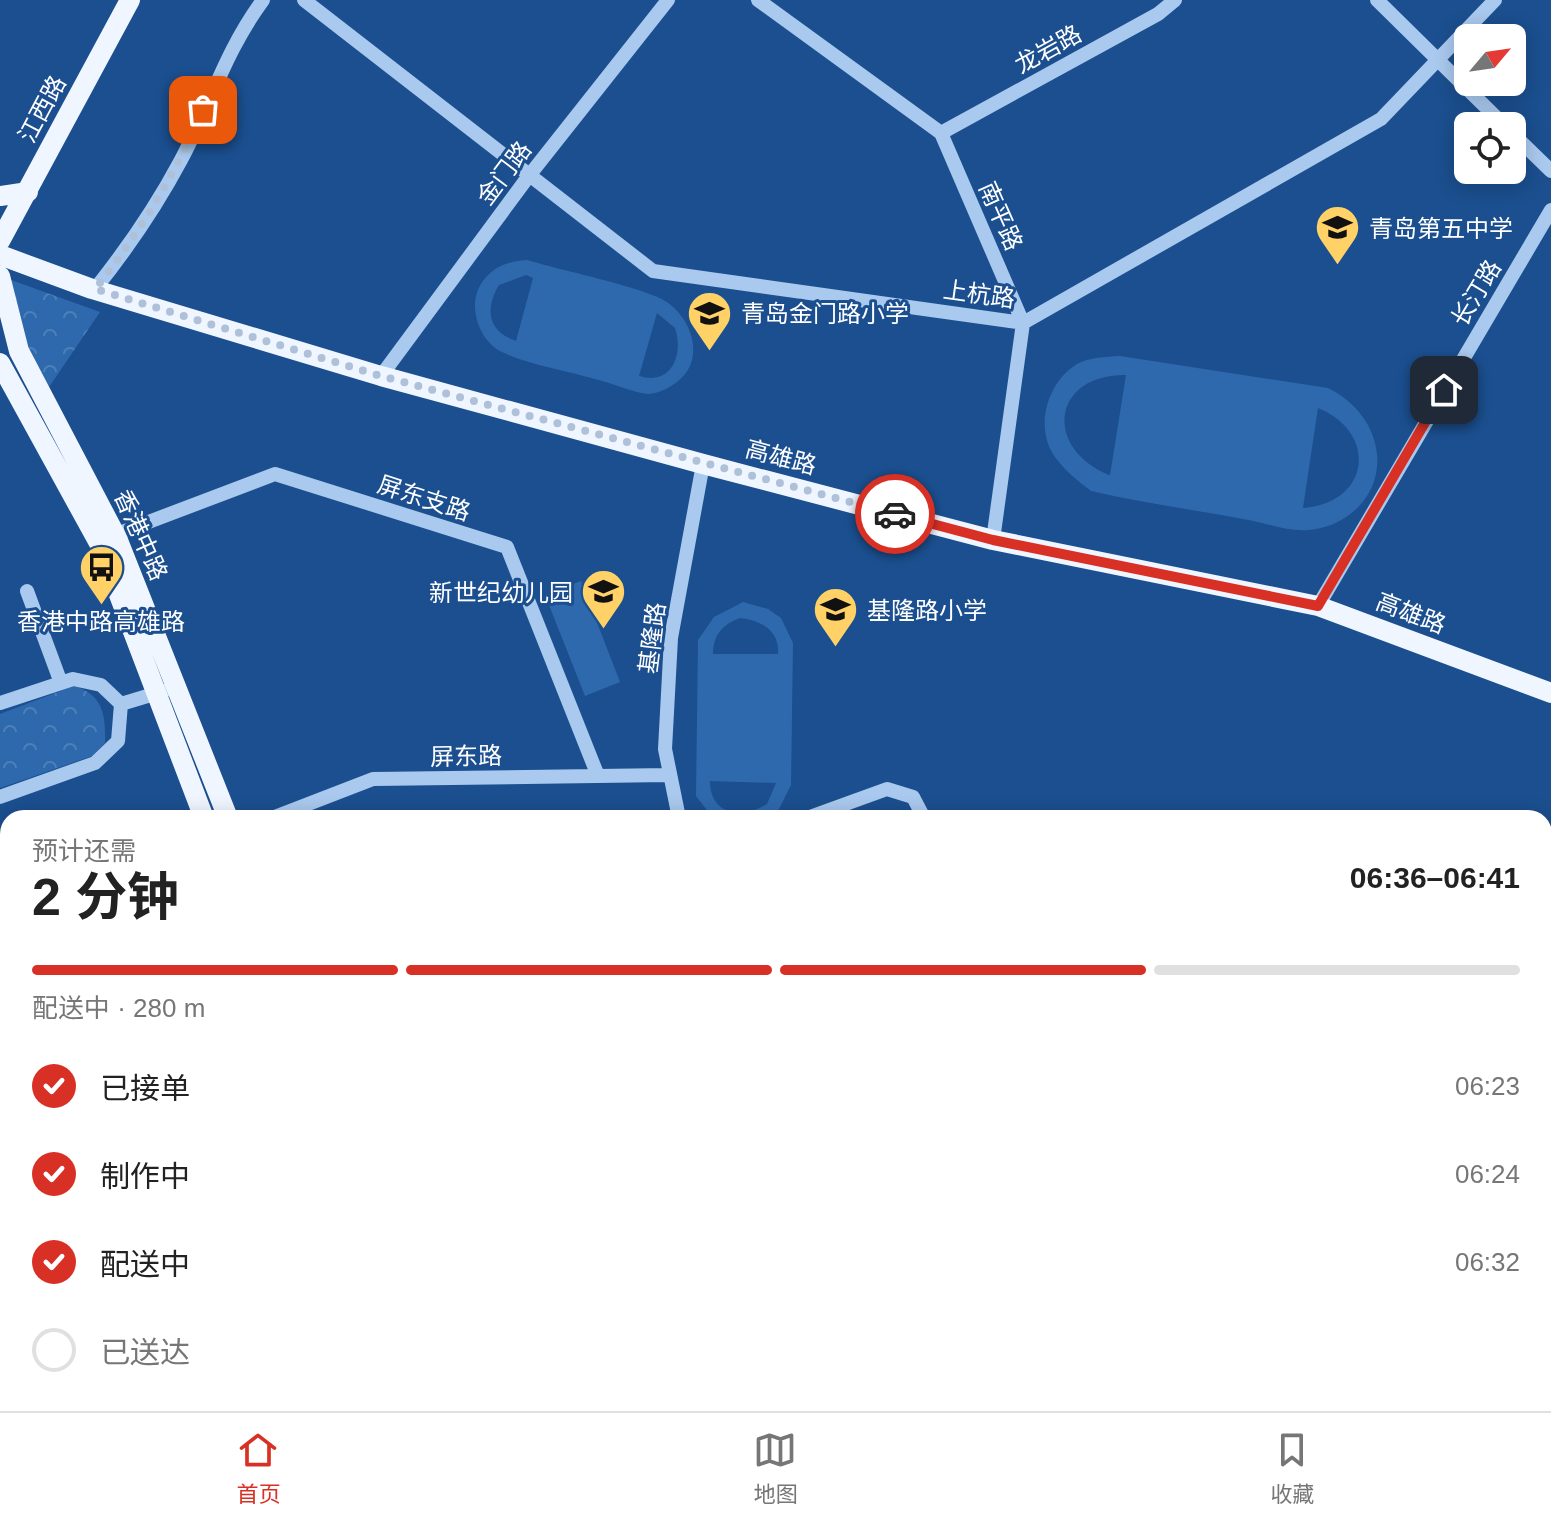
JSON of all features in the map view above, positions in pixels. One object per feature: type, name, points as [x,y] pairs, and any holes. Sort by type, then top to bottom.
[{"type":"main road","name":"江西路","points":[[0,241],[130,0]]},
{"type":"main road","points":[[0,196],[28,192]]},
{"type":"main road","name":"高雄路","points":[[0,255],[95,289],[381,376],[703,464],[993,540],[1318,606],[1551,693]]},
{"type":"main road","name":"香港中路","points":[[0,276],[19,351],[106,538],[167,690],[224,810]]},
{"type":"main road","name":"香港中路","points":[[0,363],[106,538]]},
{"type":"main road","name":"香港中路","points":[[167,690],[202,810]]},
{"type":"street","points":[[95,289],[120,258],[182,160],[236,37],[263,0]]},
{"type":"street","name":"上杭路","points":[[304,0],[528,177],[653,271],[1023,323],[1381,119],[1495,0]]},
{"type":"street","name":"金门路","points":[[381,376],[528,177],[668,0]]},
{"type":"street","points":[[758,0],[941,133]]},
{"type":"street","name":"龙岩路","points":[[941,133],[1158,14],[1175,0]]},
{"type":"street","points":[[1377,0],[1491,112]]},
{"type":"street","name":"南平路","points":[[941,133],[1023,323]]},
{"type":"street","points":[[1526,147],[1551,171]]},
{"type":"street","name":"长汀路","points":[[1318,606],[1551,210]]},
{"type":"street","points":[[993,540],[1023,323]]},
{"type":"street","name":"基隆路","points":[[677,810],[665,749],[671,638],[703,464]]},
{"type":"street","name":"屏东支路","points":[[106,538],[275,474],[507,547],[598,776]]},
{"type":"street","points":[[27,591],[61,683]]},
{"type":"street","points":[[0,703],[73,679],[101,685],[121,704]]},
{"type":"street","points":[[121,704],[167,690]]},
{"type":"street","points":[[0,797],[95,763],[118,741],[121,704]]},
{"type":"street","name":"屏东路","points":[[293,810],[373,779],[668,775]]},
{"type":"street","points":[[829,810],[887,789],[913,797],[920,810]]},
{"type":"green space","points":[[527,260],[622,285],[667,302],[685,321],[693,344],[693,356],[682,378],[660,392],[648,394],[524,360],[494,347],[478,322],[475,312],[477,293],[485,278],[495,269]],"holes":[[[526,275],[533,278],[516,341],[506,337],[494,325],[492,302],[499,285]],[[657,313],[675,328],[676,358],[667,372],[659,377],[639,376]]]},
{"type":"green space","points":[[0,276],[100,312],[49,387],[25,349]]},
{"type":"green space","points":[[1120,356],[1328,388],[1354,407],[1372,433],[1377,454],[1374,483],[1359,506],[1348,515],[1323,528],[1308,530],[1285,529],[1091,491],[1055,457],[1045,433],[1047,406],[1058,382],[1077,364]],"holes":[[[1126,375],[1110,475],[1109,475],[1088,463],[1073,447],[1066,431],[1065,414],[1071,399],[1083,386],[1102,378]],[[1318,408],[1337,419],[1351,433],[1358,449],[1358,465],[1353,480],[1342,494],[1326,503],[1303,508]]]},
{"type":"green space","points":[[581,581],[620,682],[585,696],[545,595]]},
{"type":"green space","points":[[743,602],[768,609],[781,618],[793,643],[791,785],[778,810],[754,810],[767,804],[776,783],[710,781],[715,801],[727,810],[707,810],[696,796],[698,640],[714,617]],"holes":[[[740,618],[755,621],[772,633],[778,654],[713,654],[720,631],[729,623]]]},
{"type":"green space","points":[[74,686],[91,694],[101,707],[105,743],[92,756],[0,788],[0,714]]},
{"type":"way so far","points":[[203,110],[182,160],[120,258],[95,289],[381,376],[895,514]]},
{"type":"place","name":"青岛第五中学","points":[[1338,267]]},
{"type":"place","name":"青岛金门路小学","points":[[710,352]]},
{"type":"place","name":"香港中路高雄路","points":[[101,606]]},
{"type":"place","name":"新世纪幼儿园","points":[[604,631]]},
{"type":"place","name":"基隆路小学","points":[[836,649]]},
{"type":"route","points":[[895,514],[993,540],[1318,606],[1444,390]]}]
